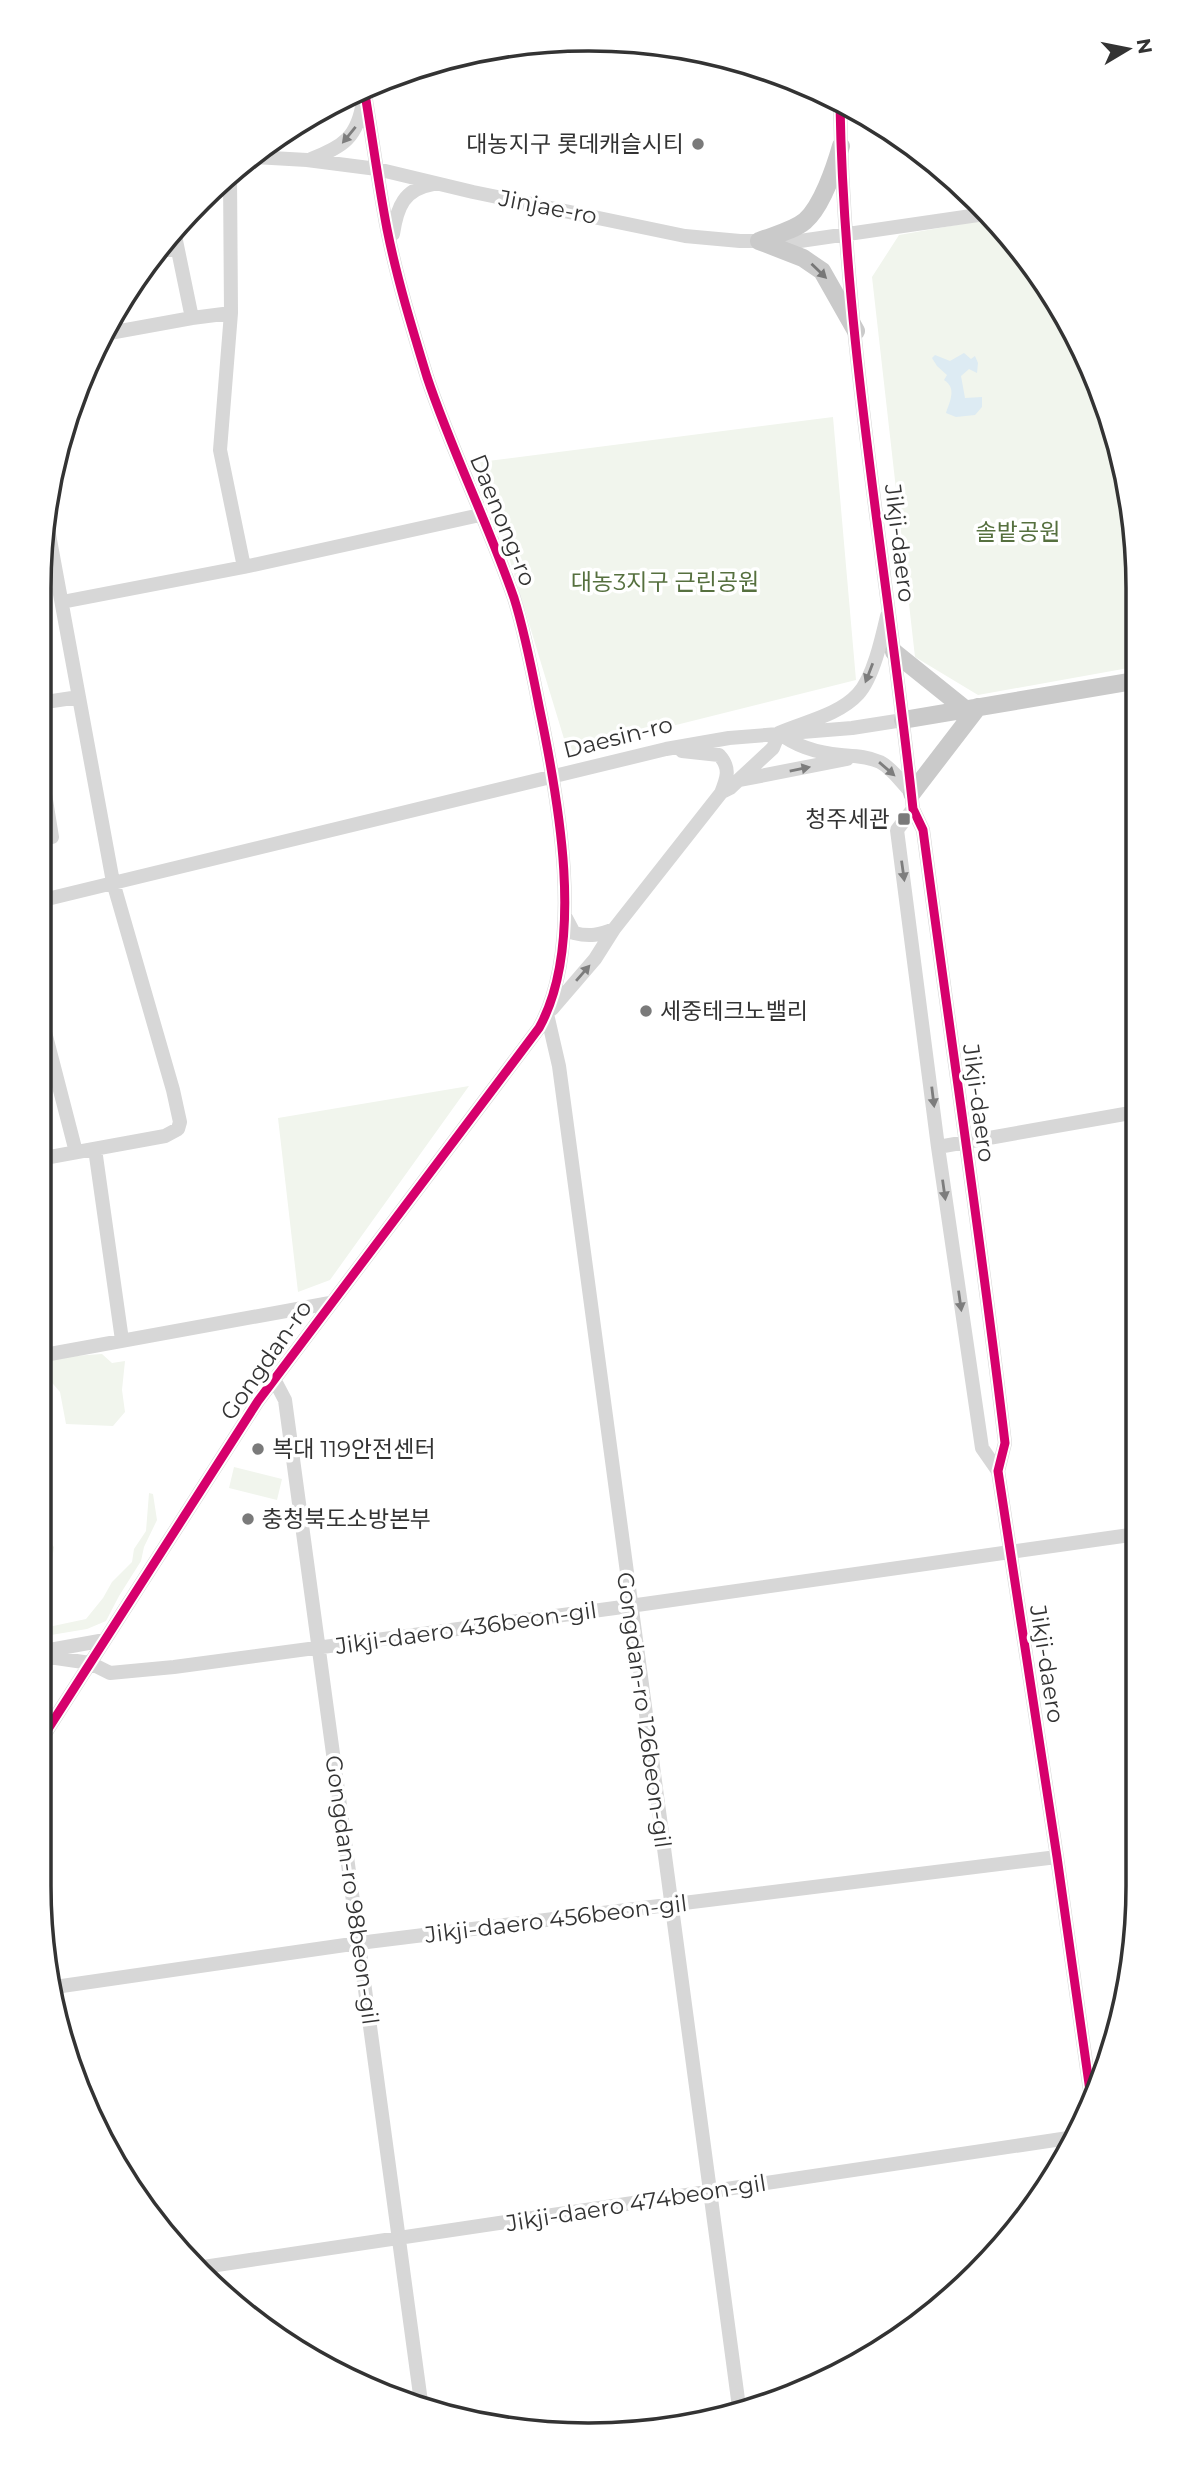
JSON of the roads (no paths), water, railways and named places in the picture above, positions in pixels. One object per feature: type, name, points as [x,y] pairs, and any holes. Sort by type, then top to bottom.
[{"type":"main road","points":[[759,241],[805,221],[825,188],[841,146]]},
{"type":"main road","points":[[759,241],[803,258],[817,267],[828,278],[856,331]]},
{"type":"main road","points":[[894,652],[972,708],[913,801]]},
{"type":"main road","name":"Daesin-ro","points":[[902,720],[1126,682]]},
{"type":"street","name":"Daenong-ro","points":[[366,100],[391,245],[427,377],[449,439],[499,555],[515,602],[533,673],[554,778],[563,860],[563,911],[559,970],[547,1014]]},
{"type":"street","points":[[307,160],[332,151],[348,140],[358,124],[362,101]]},
{"type":"street","name":"Jikji-daero","points":[[840,114],[846,235],[902,720],[913,801],[923,830],[964,1142],[984,1267],[1005,1443],[998,1471],[1089,2082]]},
{"type":"street","name":"Jinjae-ro","points":[[267,158],[377,169],[685,236],[800,241],[976,215]]},
{"type":"street","points":[[391,245],[396,215],[405,197],[417,188],[437,183]]},
{"type":"street","points":[[230,188],[231,313],[220,450],[244,567]]},
{"type":"street","points":[[176,244],[192,318]]},
{"type":"street","points":[[172,249],[177,248]]},
{"type":"street","points":[[117,332],[231,313]]},
{"type":"street","name":"Daenong-ro","points":[[62,602],[244,567],[480,515]]},
{"type":"street","points":[[51,1157],[166,1136],[178,1129],[180,1122],[113,882],[52,550]]},
{"type":"street","points":[[721,793],[773,748],[779,733],[838,709],[859,693],[876,654],[889,608]]},
{"type":"street","points":[[51,701],[79,697]]},
{"type":"street","name":"Daesin-ro","points":[[51,898],[666,749],[729,738],[852,728],[902,720]]},
{"type":"street","points":[[779,733],[798,745],[820,753],[862,757],[885,765],[913,801]]},
{"type":"street","points":[[547,1014],[595,959],[614,929],[721,793],[728,777],[726,762],[719,755],[666,749]]},
{"type":"street","points":[[738,781],[862,757]]},
{"type":"street","name":"Jikji-daero","points":[[913,801],[897,830],[938,1146],[982,1448],[998,1471]]},
{"type":"street","points":[[563,911],[574,933],[586,936],[601,935],[614,929]]},
{"type":"street","name":"Gongdan-ro","points":[[51,1723],[274,1379],[547,1014]]},
{"type":"street","name":"Gongdan-ro 126beon-gil","points":[[547,1014],[559,1066],[738,2402]]},
{"type":"street","points":[[51,1058],[76,1152]]},
{"type":"street","points":[[938,1146],[1126,1114]]},
{"type":"street","points":[[96,1149],[121,1340]]},
{"type":"street","points":[[51,1353],[331,1303]]},
{"type":"street","name":"Gongdan-ro 98beon-gil","points":[[274,1379],[285,1400],[420,2396]]},
{"type":"street","name":"Jikji-daero 436beon-gil","points":[[51,1658],[90,1663],[110,1673],[318,1649],[1126,1535]]},
{"type":"street","points":[[51,1650],[105,1640]]},
{"type":"street","name":"Jikji-daero 456beon-gil","points":[[60,1986],[359,1944],[1057,1857]]},
{"type":"street","name":"Jikji-daero 474beon-gil","points":[[208,2266],[1062,2139]]},
{"type":"place","name":"대농지구 롯데캐슬시티","points":[[698,144]]},
{"type":"place","name":"청주세관","points":[[904,819]]},
{"type":"place","name":"세중테크노밸리","points":[[646,1011]]},
{"type":"place","name":"복대 119안전센터","points":[[258,1449]]},
{"type":"place","name":"충청북도소방본부","points":[[248,1519]]},
{"type":"park label","name":"솔밭공원","points":[[1018,532]]},
{"type":"park label","name":"대농3지구 근린공원","points":[[665,582]]}]
